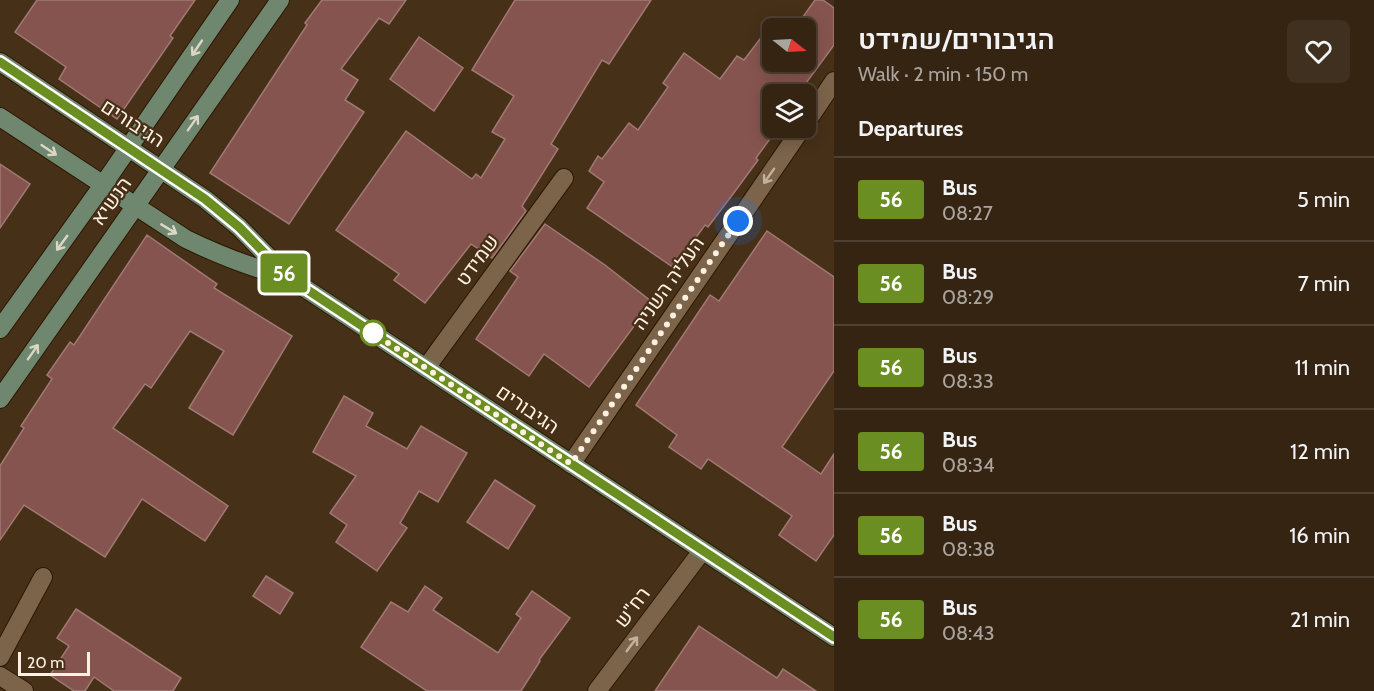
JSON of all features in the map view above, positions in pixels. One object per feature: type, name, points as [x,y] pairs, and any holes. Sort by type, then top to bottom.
[{"type":"street","name":"הנשיא","points":[[0,329],[103,185],[230,0]]},
{"type":"street","name":"הנשיא","points":[[0,399],[280,0]]},
{"type":"street","name":"הגיבורים","points":[[0,62],[205,199],[239,227],[288,277],[834,637]]},
{"type":"street","points":[[816,108],[834,81]]},
{"type":"street","name":"הגיבורים","points":[[0,117],[186,239],[218,255],[288,277]]},
{"type":"street","name":"העליה השניה","points":[[571,464],[795,138]]},
{"type":"street","name":"שמידט","points":[[426,368],[564,178]]},
{"type":"street","name":"רח\"ש","points":[[597,691],[702,551]]},
{"type":"street","points":[[0,657],[43,577]]},
{"type":"street","points":[[0,676],[24,691]]},
{"type":"building","points":[[37,0],[195,0],[170,36],[173,38],[117,119],[59,79],[66,67],[15,32]]},
{"type":"building","points":[[322,0],[406,0],[389,24],[379,18],[341,69],[358,80],[345,100],[364,112],[289,224],[210,173]]},
{"type":"building","points":[[515,0],[651,0],[609,64],[602,60],[551,144],[558,149],[522,206],[526,211],[492,258],[471,244],[425,303],[394,280],[399,274],[336,230],[406,131],[472,179],[476,174],[481,178],[505,139],[492,132],[514,96],[472,70]]},
{"type":"building","points":[[815,0],[823,0],[834,8],[834,45],[816,70],[816,18],[802,18]]},
{"type":"building","points":[[762,36],[762,72],[814,72],[805,84],[762,84],[762,138],[771,138],[733,194],[708,227],[705,225],[674,268],[587,208],[604,182],[589,171],[598,156],[602,159],[629,123],[638,130],[668,87],[663,83],[684,53],[720,79],[737,56],[744,60]]},
{"type":"building","points":[[419,37],[463,68],[434,111],[390,79]]},
{"type":"building","points":[[0,164],[30,184],[0,228]]},
{"type":"building","points":[[545,224],[605,265],[652,302],[589,387],[544,354],[529,376],[476,339],[518,277],[510,271]]},
{"type":"building","points":[[767,231],[834,277],[834,371],[782,447],[821,474],[834,454],[834,535],[816,561],[779,535],[792,516],[708,459],[701,469],[669,447],[677,435],[636,405],[710,295],[719,301]]},
{"type":"building","points":[[147,235],[217,284],[214,288],[292,336],[233,435],[189,408],[224,351],[190,331],[151,388],[145,384],[113,428],[228,506],[205,541],[142,499],[105,557],[24,505],[0,540],[0,466],[24,428],[21,426],[52,379],[47,375],[70,342],[74,345]]},
{"type":"building","points":[[344,396],[373,413],[366,426],[407,449],[421,426],[467,453],[438,502],[419,491],[400,523],[407,528],[377,571],[336,542],[347,525],[330,513],[356,476],[313,452]]},
{"type":"building","points":[[495,480],[535,506],[508,549],[467,522]]},
{"type":"building","points":[[266,576],[293,593],[280,614],[253,596]]},
{"type":"building","points":[[425,586],[442,598],[433,610],[498,653],[521,618],[516,614],[532,591],[570,618],[539,660],[521,691],[427,691],[361,647],[391,602],[408,612]]},
{"type":"building","points":[[76,609],[181,678],[173,691],[114,691],[94,677],[85,691],[74,691],[50,675],[69,646],[57,638]]},
{"type":"building","points":[[699,626],[777,678],[783,669],[816,691],[655,691]]},
{"type":"bus line","name":"56","points":[[0,62],[205,199],[239,227],[288,277],[834,637]]},
{"type":"route","points":[[373,333],[367,329],[571,464],[738,221]]}]
